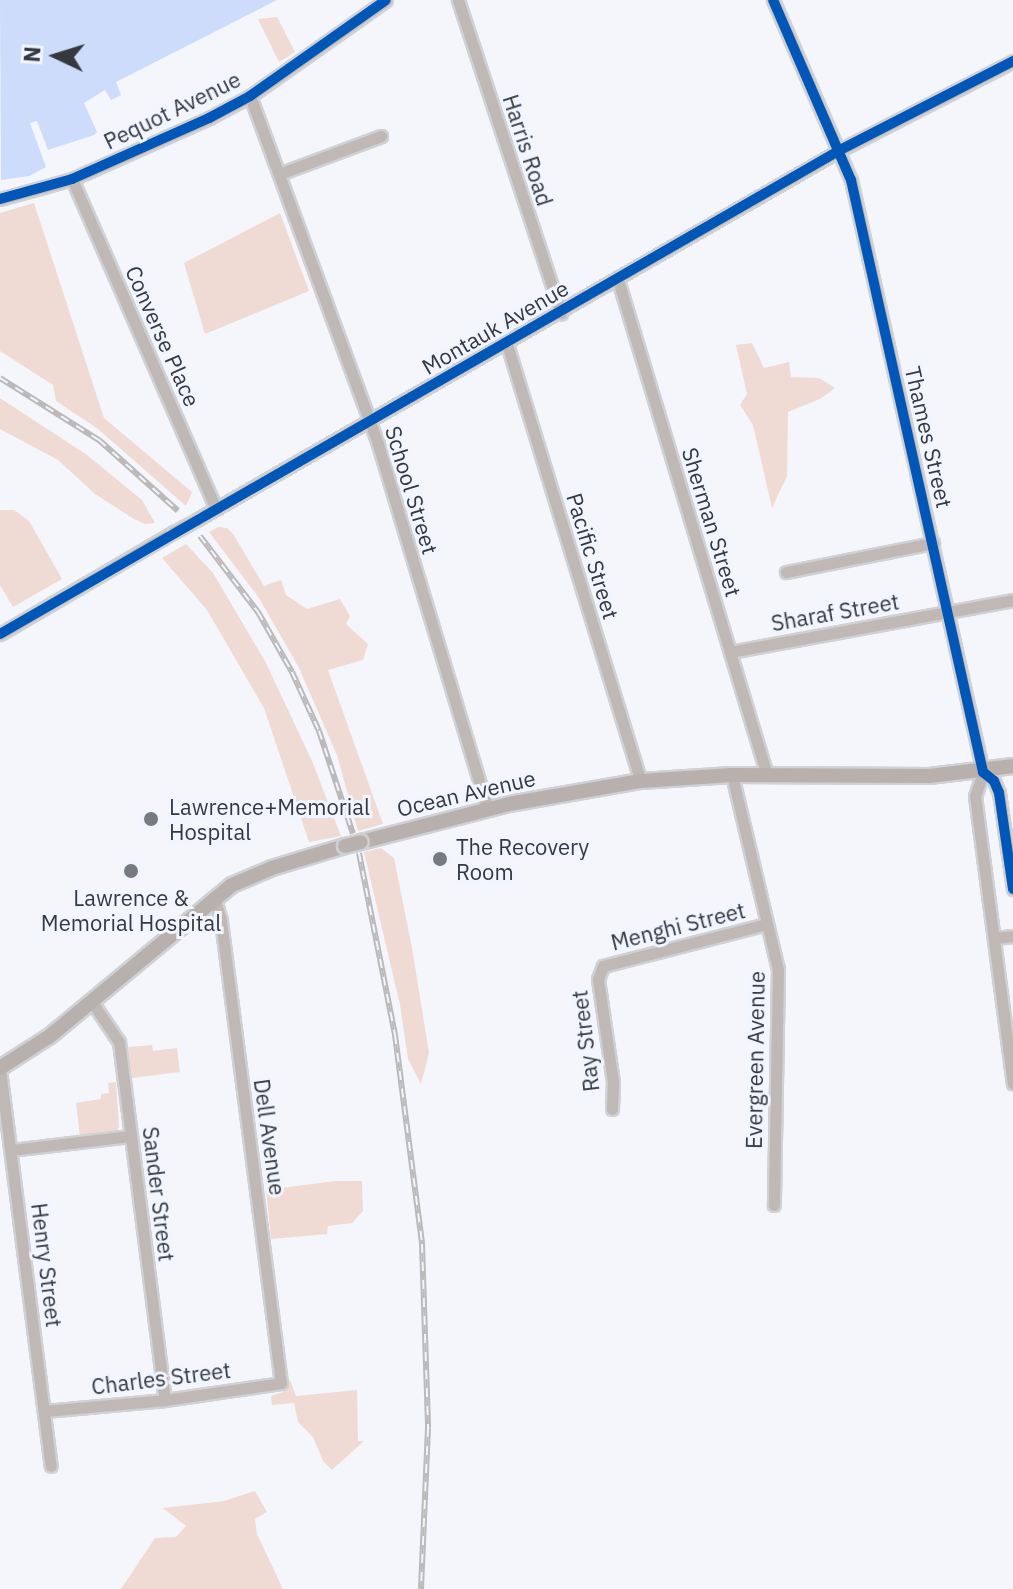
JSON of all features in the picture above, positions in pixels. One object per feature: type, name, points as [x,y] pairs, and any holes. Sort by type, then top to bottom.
[{"type":"main road","name":"Ocean Avenue","points":[[0,1069],[50,1036],[214,897],[260,872],[345,846],[488,810],[641,781],[732,775],[929,776],[983,772],[1013,766]]},
{"type":"street","name":"Pequot Avenue","points":[[0,199],[72,179],[250,96],[386,0]]},
{"type":"street","name":"Harris Road","points":[[458,0],[561,313]]},
{"type":"street","name":"Thames Street","points":[[773,0],[851,180],[933,543],[983,772],[975,796],[1013,1083]]},
{"type":"street","name":"Montauk Avenue","points":[[0,634],[840,150],[1013,61]]},
{"type":"street","name":"School Street","points":[[250,96],[370,421],[488,810]]},
{"type":"street","points":[[279,174],[381,136]]},
{"type":"street","name":"Converse Place","points":[[72,179],[216,509]]},
{"type":"street","name":"Sherman Street","points":[[618,280],[767,775]]},
{"type":"street","name":"Pacific Street","points":[[507,344],[641,781]]},
{"type":"street","points":[[786,572],[933,543]]},
{"type":"street","name":"Sharaf Street","points":[[730,652],[1013,600]]},
{"type":"street","name":"Thames Street","points":[[983,772],[994,781],[999,793],[1013,889]]},
{"type":"street","name":"Evergreen Avenue","points":[[732,775],[778,969],[774,1205]]},
{"type":"street","name":"Dell Avenue","points":[[214,897],[227,967],[281,1383]]},
{"type":"street","name":"Menghi Street","points":[[600,970],[612,962],[767,924]]},
{"type":"street","points":[[994,938],[1013,936]]},
{"type":"street","name":"Ray Street","points":[[600,970],[598,979],[613,1082],[612,1109]]},
{"type":"street","name":"Sander Street","points":[[92,1002],[119,1042],[165,1400]]},
{"type":"street","name":"Henry Street","points":[[0,1069],[51,1466]]},
{"type":"street","points":[[11,1150],[131,1136]]},
{"type":"street","name":"Charles Street","points":[[45,1411],[165,1400],[281,1383]]},
{"type":"shaded area","points":[[277,17],[295,52],[279,62],[258,19]]},
{"type":"shaded area","points":[[34,203],[104,418],[192,492],[186,506],[98,429],[56,401],[53,385],[0,351],[0,213]]},
{"type":"shaded area","points":[[280,213],[309,291],[205,334],[184,263]]},
{"type":"shaded area","points":[[752,343],[764,368],[789,362],[791,377],[819,378],[835,388],[820,399],[788,412],[787,476],[772,508],[753,425],[740,405],[747,394],[736,345]]},
{"type":"shaded area","points":[[0,398],[87,455],[142,500],[155,523],[145,524],[134,519],[95,494],[58,460],[0,429]]},
{"type":"shaded area","points":[[0,510],[14,510],[29,521],[62,579],[13,607],[0,585]]},
{"type":"shaded area","points":[[218,527],[227,528],[233,534],[264,586],[281,580],[286,595],[307,609],[340,599],[350,616],[346,624],[368,644],[363,660],[328,670],[383,824],[358,831],[337,755],[298,666],[259,598],[209,532]]},
{"type":"shaded area","points":[[186,544],[213,573],[265,661],[312,761],[341,836],[309,842],[264,708],[207,610],[162,558]]},
{"type":"shaded area","points":[[381,848],[394,858],[412,948],[429,1053],[421,1084],[408,1059],[400,1005],[364,852]]},
{"type":"shaded area","points":[[152,1045],[153,1051],[177,1048],[180,1072],[132,1078],[128,1047]]},
{"type":"shaded area","points":[[116,1082],[119,1127],[116,1132],[80,1137],[76,1103],[101,1099],[101,1094],[109,1093],[108,1083]]},
{"type":"shaded area","points":[[335,1181],[362,1181],[363,1211],[352,1223],[328,1226],[327,1234],[271,1239],[266,1190]]},
{"type":"shaded area","points":[[290,1380],[296,1396],[357,1390],[358,1441],[364,1441],[332,1470],[323,1461],[313,1437],[298,1422],[294,1403],[272,1405],[271,1396],[283,1392]]},
{"type":"shaded area","points":[[255,1491],[267,1512],[255,1519],[257,1534],[283,1589],[121,1589],[155,1538],[176,1537],[186,1526],[163,1508],[224,1501]]},
{"type":"water","points":[[0,0],[277,0],[116,82],[121,95],[111,100],[105,90],[84,103],[97,132],[94,135],[48,150],[37,121],[30,123],[46,167],[29,176],[1,180]]},
{"type":"railway","points":[[0,378],[99,440],[178,511]]},
{"type":"railway","points":[[200,536],[258,612],[292,672],[319,731],[353,834]]},
{"type":"railway","points":[[359,853],[395,1035],[422,1244],[428,1428],[421,1589]]},
{"type":"cycle path","points":[[0,199],[72,179],[209,118],[250,96],[386,0]]},
{"type":"cycle path","points":[[773,0],[851,180],[983,772],[994,781],[999,793],[1013,889]]},
{"type":"cycle path","points":[[0,634],[840,150],[1013,61]]},
{"type":"place","name":"Lawrence+Memorial Hospital","points":[[151,819]]},
{"type":"place","name":"The Recovery Room","points":[[440,859]]},
{"type":"place","name":"Lawrence & Memorial Hospital","points":[[131,871]]}]
